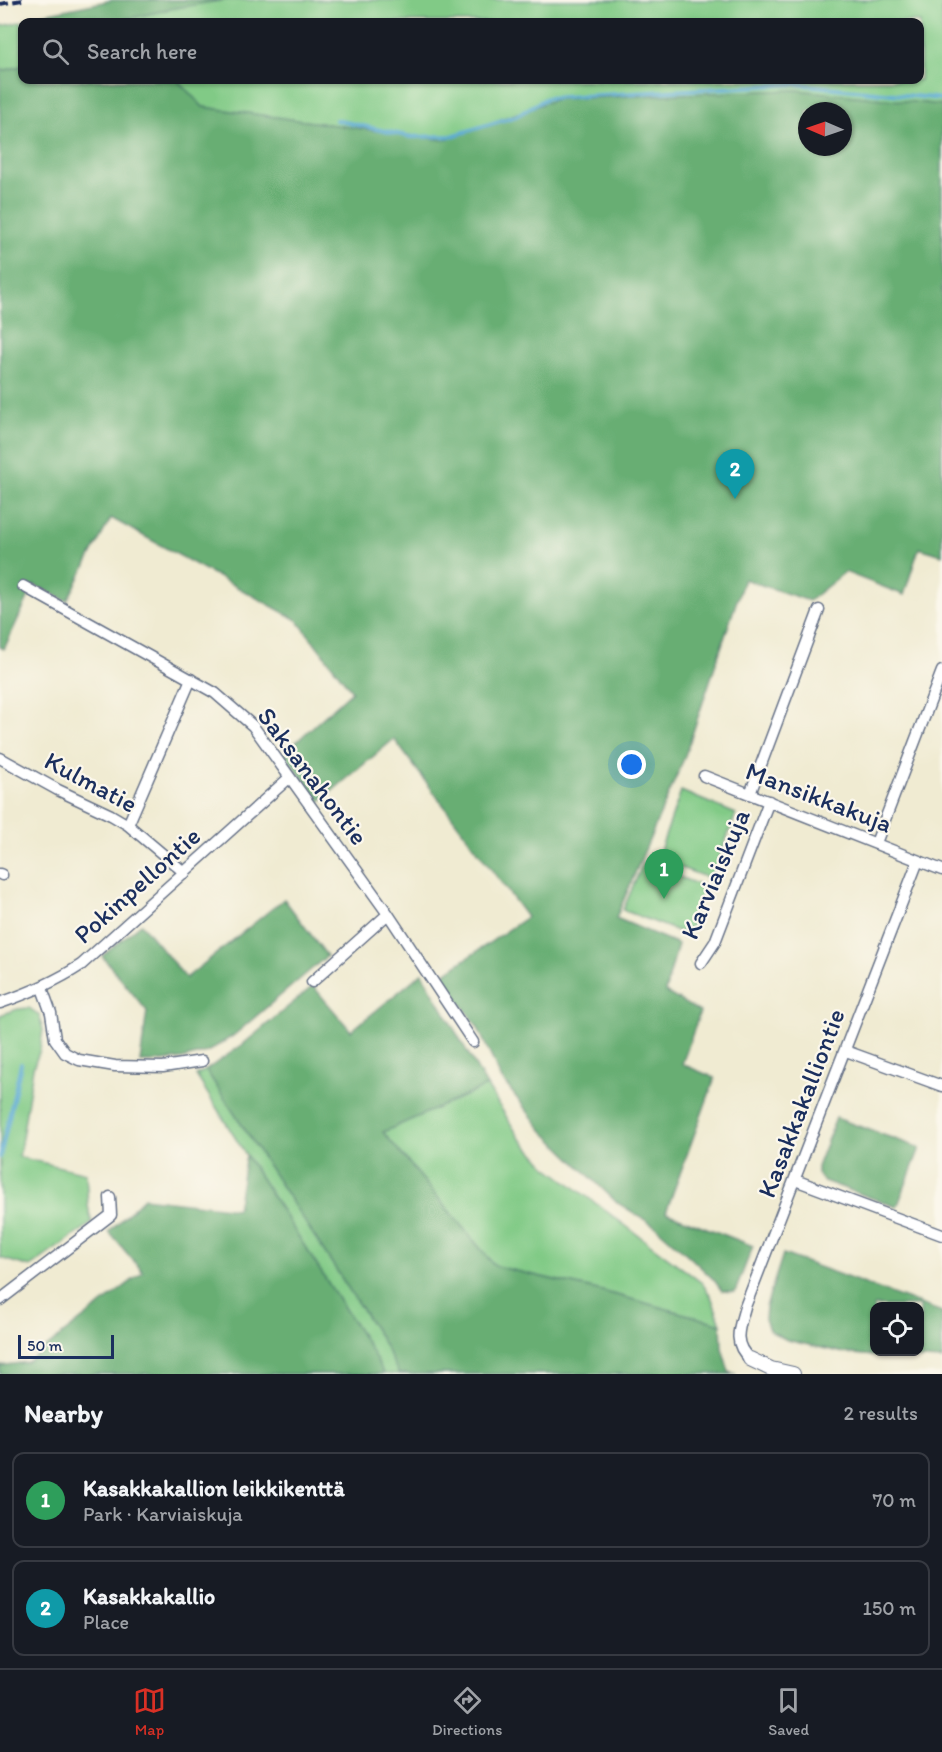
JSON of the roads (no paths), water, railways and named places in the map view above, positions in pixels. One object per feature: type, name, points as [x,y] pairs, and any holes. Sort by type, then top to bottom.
[{"type":"street","name":"Saksanahontie","points":[[23,586],[215,693],[253,726],[388,914],[473,1042]]},
{"type":"street","points":[[750,794],[819,610]]},
{"type":"street","points":[[876,843],[942,671]]},
{"type":"street","points":[[128,825],[191,679]]},
{"type":"street","name":"Kulmatie","points":[[0,758],[128,825],[185,873]]},
{"type":"street","name":"Mansikkakuja","points":[[704,776],[942,870]]},
{"type":"street","name":"Pokinpellontie","points":[[0,1003],[42,988],[81,965],[289,778]]},
{"type":"street","name":"Karviaiskuja","points":[[701,963],[715,942],[769,801]]},
{"type":"street","name":"Kasakkakalliontie","points":[[750,1359],[741,1350],[739,1344],[738,1333],[741,1321],[918,861]]},
{"type":"street","points":[[312,982],[388,914]]},
{"type":"street","points":[[42,988],[51,1012],[55,1038],[65,1053],[79,1060],[114,1066],[163,1067],[202,1061]]},
{"type":"street","points":[[846,1051],[942,1086]]},
{"type":"street","points":[[795,1180],[942,1235]]},
{"type":"street","points":[[0,1300],[111,1215],[110,1197]]},
{"type":"street","points":[[750,1359],[771,1369],[794,1374]]},
{"type":"waterway","points":[[336,120],[411,137],[452,136],[516,116],[547,98],[796,84],[942,99]]},
{"type":"waterway","points":[[0,1157],[21,1064]]},
{"type":"railway","points":[[0,4],[22,0]]},
{"type":"place","name":"Kasakkakallio","points":[[735,499]]},
{"type":"place","name":"Kasakkakallion leikkikenttä","points":[[664,899]]}]
